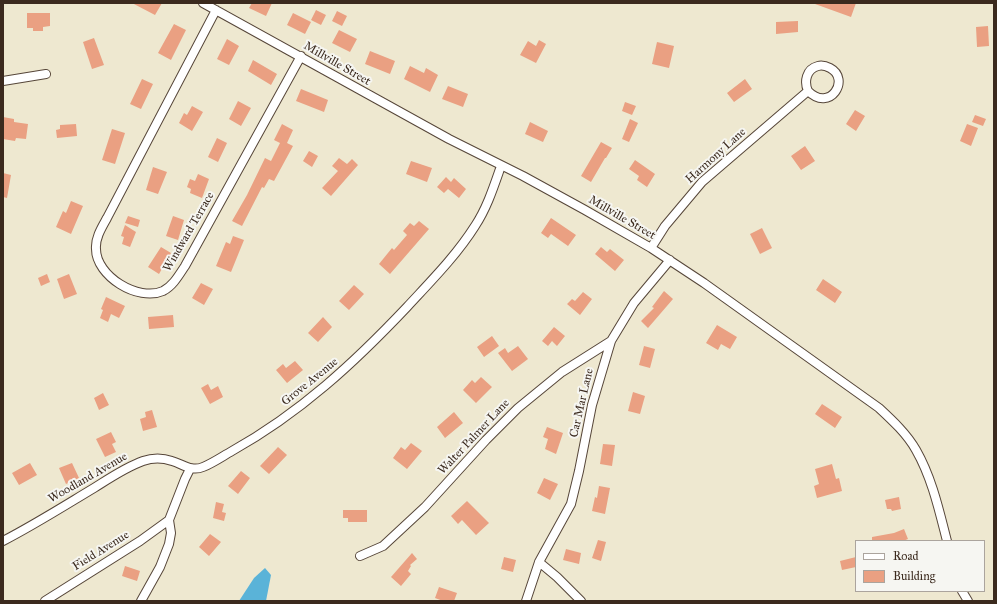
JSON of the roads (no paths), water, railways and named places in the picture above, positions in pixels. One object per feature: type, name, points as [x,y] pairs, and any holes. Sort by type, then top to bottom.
[{"type":"street","name":"Millville Street","points":[[203,3],[449,139],[585,210],[651,248],[704,283],[873,404],[895,423],[916,449],[930,480],[947,540]]},
{"type":"street","name":"Windward Terrace","points":[[216,10],[98,238],[96,249],[97,260],[103,270],[120,284],[140,293],[152,294],[162,291],[172,285],[185,266],[300,56]]},
{"type":"street","points":[[825,66],[833,69],[838,79],[837,90],[828,97],[817,98],[808,92],[806,87],[806,76],[813,68],[825,66]]},
{"type":"street","points":[[3,81],[46,74]]},
{"type":"street","name":"Harmony Lane","points":[[651,248],[665,226],[702,182],[808,92]]},
{"type":"street","name":"Grove Avenue","points":[[190,469],[202,468],[248,442],[277,423],[323,389],[363,352],[435,277],[464,243],[486,205],[501,166]]},
{"type":"street","name":"Car Mar Lane","points":[[526,601],[539,562],[567,514],[571,504],[592,405],[611,341],[634,303],[670,260]]},
{"type":"street","name":"Walter Palmer Lane","points":[[360,556],[383,546],[425,507],[486,440],[518,408],[562,372],[611,341]]},
{"type":"street","name":"Woodland Avenue","points":[[3,541],[114,476],[144,461],[155,458],[172,461],[190,469]]},
{"type":"street","points":[[142,601],[160,567],[169,544],[171,533],[169,520],[190,469]]},
{"type":"street","name":"Field Avenue","points":[[45,601],[140,541],[169,520]]},
{"type":"street","points":[[539,562],[558,577],[581,601]]},
{"type":"street","points":[[963,592],[968,601]]},
{"type":"water","points":[[265,568],[271,575],[266,601],[239,601],[254,578]]}]
